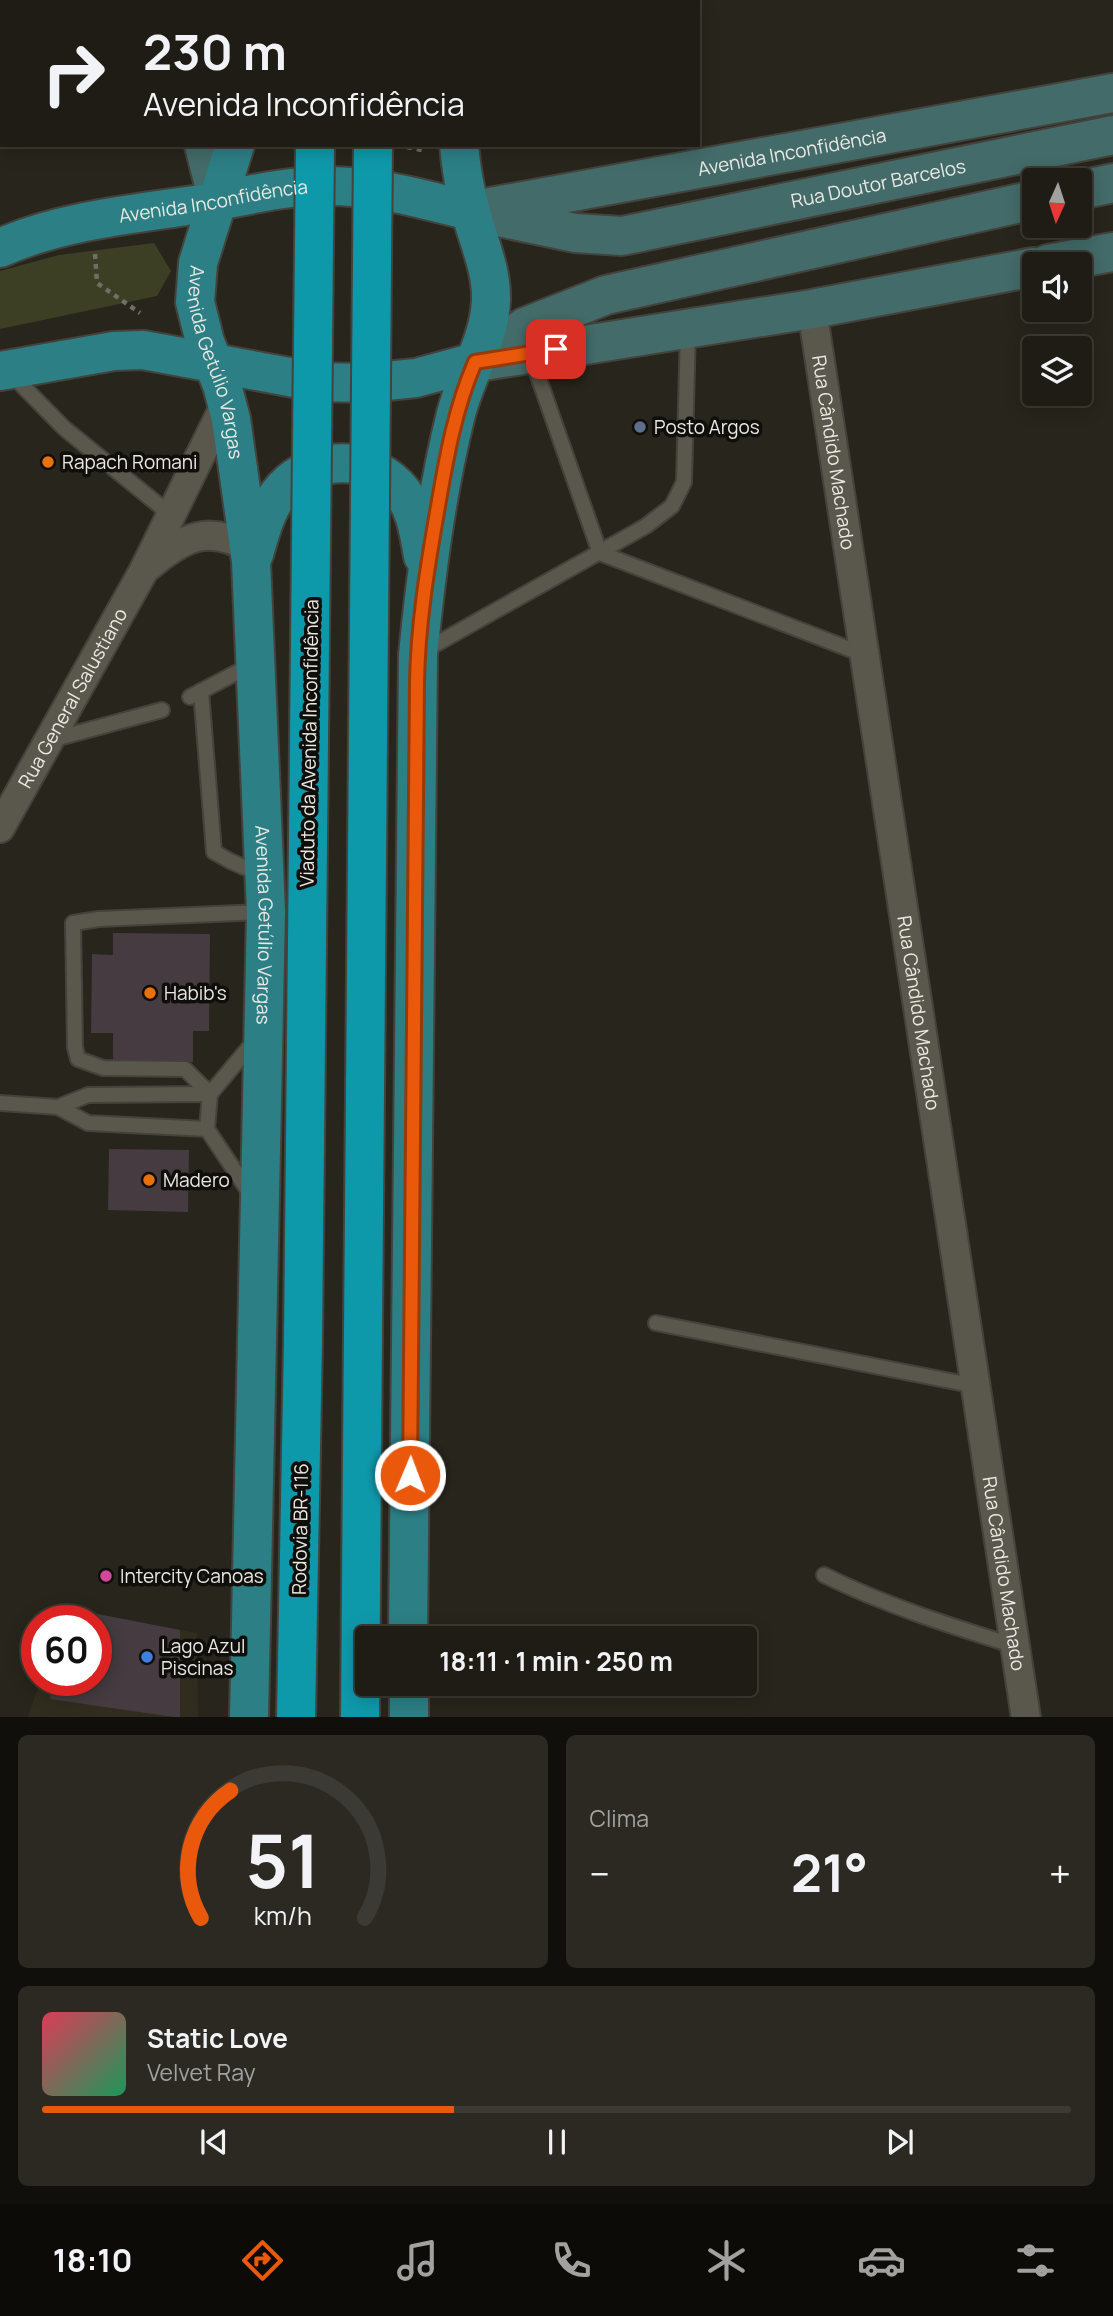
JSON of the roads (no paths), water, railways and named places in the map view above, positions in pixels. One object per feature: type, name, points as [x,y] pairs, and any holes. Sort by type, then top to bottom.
[{"type":"highway","name":"Viaduto da Avenida Inconfidência","points":[[303,1341],[315,147]]},
{"type":"highway","points":[[360,1717],[373,147]]},
{"type":"highway","name":"Rodovia BR-116","points":[[296,1717],[303,1341]]},
{"type":"main road","name":"Avenida Inconfidência","points":[[470,211],[1113,93]]},
{"type":"main road","name":"Rua Doutor Barcelos","points":[[643,232],[1113,135]]},
{"type":"main road","points":[[204,147],[218,201]]},
{"type":"main road","name":"Avenida Getúlio Vargas","points":[[234,147],[203,244],[195,281],[195,302],[199,322],[227,401],[238,454],[251,555],[265,894],[265,1029],[249,1717]]},
{"type":"main road","points":[[408,1626],[418,655],[426,572],[455,414],[489,320],[490,276],[470,211],[459,147]]},
{"type":"main road","points":[[1092,187],[1113,183]]},
{"type":"main road","name":"Avenida Inconfidência","points":[[0,248],[19,240],[93,222],[274,190],[323,186],[373,189],[575,233],[622,236],[643,232]]},
{"type":"main road","points":[[475,362],[501,342],[535,323],[606,295],[1022,203]]},
{"type":"main road","points":[[1092,256],[1113,252]]},
{"type":"main road","points":[[3,370],[114,351],[143,350],[317,382],[366,383],[416,378],[475,362],[812,309],[1022,269]]},
{"type":"main road","points":[[251,555],[267,514],[289,482],[303,472],[322,465],[354,464],[372,470],[397,487],[408,501],[415,518],[426,572]]},
{"type":"main road","points":[[408,1696],[409,1717]]},
{"type":"street","name":"Rua Cândido Machado","points":[[812,309],[1026,1717]]},
{"type":"street","name":"Rua General Salustiano","points":[[0,828],[144,570],[227,401]]},
{"type":"street","name":"Rua General Salustiano","points":[[144,570],[175,545],[203,536],[224,537],[251,555]]},
{"type":"lane","points":[[418,655],[646,527],[672,506],[684,482],[688,329]]},
{"type":"lane","points":[[530,354],[600,553],[864,655]]},
{"type":"lane","points":[[3,370],[64,428],[171,515]]},
{"type":"lane","points":[[256,663],[196,694],[214,852],[230,861],[265,894]]},
{"type":"lane","points":[[49,741],[162,710]]},
{"type":"lane","points":[[210,1094],[186,1069],[103,1068],[78,1059],[75,1047],[73,923],[265,894]]},
{"type":"lane","points":[[260,1208],[207,1129],[210,1094],[265,1029]]},
{"type":"lane","points":[[58,1107],[88,1095],[210,1094]]},
{"type":"lane","points":[[0,1103],[58,1107],[88,1123],[207,1129]]},
{"type":"lane","points":[[656,1323],[976,1386]]},
{"type":"lane","points":[[824,1575],[885,1601],[1016,1646]]},
{"type":"place","name":"Posto Argos","points":[[640,427]]},
{"type":"place","name":"Rapach Romani","points":[[48,462]]},
{"type":"place","name":"Habib's","points":[[150,993]]},
{"type":"place","name":"Madero","points":[[149,1180]]},
{"type":"place","name":"Intercity Canoas","points":[[106,1576]]},
{"type":"place","name":"Lago Azul Piscinas","points":[[147,1657]]}]
